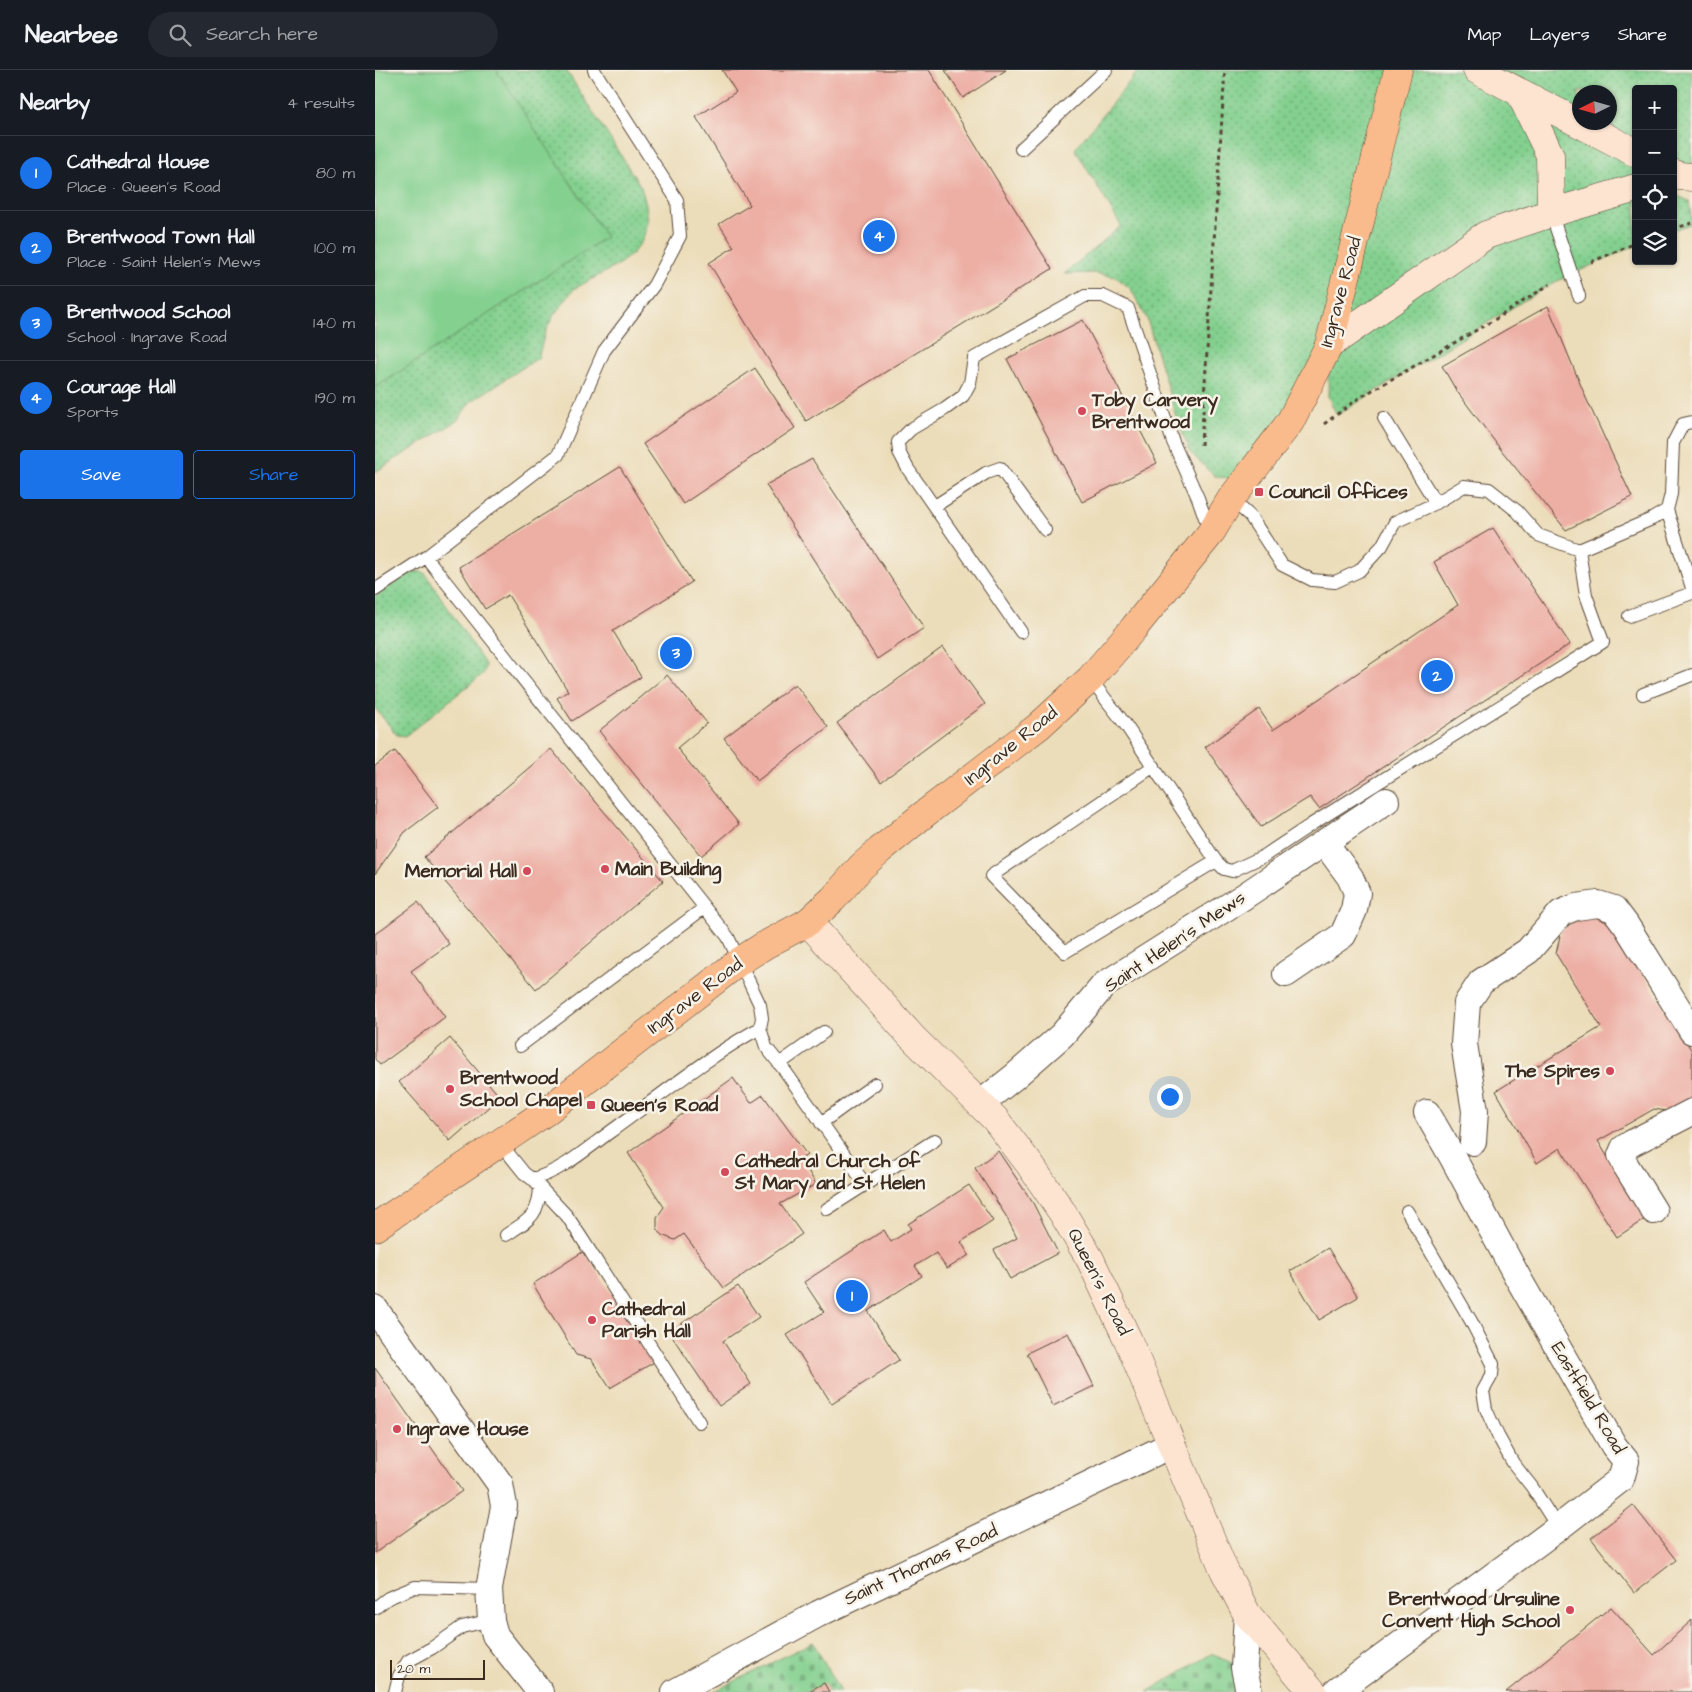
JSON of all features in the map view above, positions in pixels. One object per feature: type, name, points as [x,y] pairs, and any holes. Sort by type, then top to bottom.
[{"type":"main road","name":"Ingrave Road","points":[[375,1227],[545,1113],[740,961],[765,944],[808,922],[880,850],[1039,726],[1090,679],[1210,534],[1231,499],[1290,422],[1329,345],[1398,70]]},
{"type":"main road","points":[[1477,70],[1632,151]]},
{"type":"main road","points":[[1520,93],[1550,155],[1551,213]]},
{"type":"main road","points":[[1329,345],[1487,235],[1551,213],[1632,189]]},
{"type":"main road","name":"Queen's Road","points":[[808,922],[912,1037],[980,1104],[1012,1140],[1062,1212],[1090,1259],[1128,1340],[1224,1570],[1247,1614],[1313,1692]]},
{"type":"street","name":"Saint Helen's Mews","points":[[980,1104],[1014,1077],[1062,1034],[1104,985],[1387,801]]},
{"type":"street","points":[[1286,974],[1343,934],[1354,910],[1357,893],[1350,877],[1325,843]]},
{"type":"street","points":[[1453,1158],[1483,1137],[1475,1111],[1464,1044],[1467,1003],[1481,982],[1528,951],[1561,914],[1576,907],[1598,904],[1614,910],[1626,925],[1692,1031]]},
{"type":"street","points":[[1654,1211],[1625,1166],[1621,1155],[1624,1148],[1632,1142],[1692,1112]]},
{"type":"street","name":"Eastfield Road","points":[[1336,1692],[1558,1528],[1621,1479],[1626,1461],[1614,1446],[1427,1113]]},
{"type":"street","points":[[375,1309],[500,1484],[504,1506],[489,1589],[491,1620],[495,1635],[540,1692]]},
{"type":"street","name":"Saint Thomas Road","points":[[675,1692],[818,1614],[1171,1446]]},
{"type":"street","points":[[1247,1614],[1244,1668],[1249,1692]]},
{"type":"lane","points":[[375,590],[426,557],[558,455],[604,351],[654,285],[680,236],[677,200],[593,70]]},
{"type":"lane","points":[[1021,149],[1106,70]]},
{"type":"lane","points":[[1551,213],[1579,296]]},
{"type":"lane","points":[[1021,632],[908,469],[899,452],[899,442],[911,429],[963,396],[970,383],[974,358],[1085,296],[1103,296],[1128,308],[1173,442],[1198,498],[1210,534]]},
{"type":"lane","points":[[1384,418],[1436,503]]},
{"type":"lane","points":[[1692,422],[1683,424],[1673,443],[1671,494],[1667,510],[1692,588]]},
{"type":"lane","points":[[935,506],[986,473],[1000,468],[1045,530]]},
{"type":"lane","points":[[1231,499],[1250,516],[1282,565],[1312,580],[1335,582],[1359,572],[1382,546],[1395,522],[1436,503],[1464,486],[1489,489],[1517,512],[1538,535],[1579,550],[1652,519],[1667,510]]},
{"type":"lane","points":[[1090,679],[1125,724],[1216,861],[1224,870],[1232,872],[1264,856],[1603,642],[1586,595],[1579,550]]},
{"type":"lane","points":[[426,557],[728,937],[760,1005],[760,1028],[766,1047],[865,1184]]},
{"type":"lane","points":[[1629,616],[1692,593]]},
{"type":"lane","points":[[1643,694],[1692,676]]},
{"type":"lane","points":[[1154,766],[991,876],[1065,952],[1216,861]]},
{"type":"lane","points":[[520,1046],[704,908]]},
{"type":"lane","points":[[536,1183],[543,1176],[583,1152],[724,1049],[760,1028]]},
{"type":"lane","points":[[779,1064],[824,1032]]},
{"type":"lane","points":[[821,1123],[875,1084]]},
{"type":"lane","points":[[827,1209],[935,1140]]},
{"type":"lane","points":[[500,1142],[524,1173],[567,1216],[699,1422]]},
{"type":"lane","points":[[506,1235],[523,1224],[535,1213],[539,1201],[536,1183]]},
{"type":"lane","points":[[1407,1211],[1493,1364],[1492,1375],[1483,1390],[1486,1409],[1498,1436],[1513,1463],[1532,1487],[1558,1528]]},
{"type":"lane","points":[[375,1608],[388,1598],[415,1587],[489,1589]]},
{"type":"lane","points":[[395,1692],[399,1676],[408,1661],[432,1648],[462,1627],[491,1620]]},
{"type":"path","points":[[1201,448],[1225,70]]},
{"type":"path","points":[[1677,228],[1692,223]]},
{"type":"path","points":[[1317,429],[1359,398],[1499,317],[1572,271],[1632,245]]},
{"type":"green space","points":[[375,70],[566,70],[641,187],[646,204],[648,223],[642,241],[632,254],[618,265],[574,289],[553,316],[545,333],[538,358],[470,402],[457,421],[375,472]]},
{"type":"green space","points":[[375,70],[496,70],[606,237],[375,388]]},
{"type":"green space","points":[[1139,70],[1692,70],[1692,177],[1677,174],[1677,85],[1632,85],[1632,247],[1551,284],[1337,415],[1328,397],[1329,347],[1247,479],[1216,477],[1191,453],[1177,420],[1147,319],[1131,289],[1116,277],[1095,273],[1064,274],[1121,226],[1075,149]]},
{"type":"green space","points":[[1677,196],[1689,201],[1692,223],[1677,229]]},
{"type":"green space","points":[[418,571],[425,573],[486,666],[483,674],[405,736],[397,735],[375,708],[375,596],[409,574]]},
{"type":"green space","points":[[813,1642],[840,1692],[713,1692]]},
{"type":"green space","points":[[1211,1654],[1244,1668],[1249,1692],[1147,1692]]},
{"type":"building","points":[[722,70],[929,70],[1052,269],[806,421],[709,263],[734,247],[719,224],[750,205],[696,117],[736,92]]},
{"type":"building","points":[[945,70],[1006,70],[963,98]]},
{"type":"building","points":[[1548,306],[1586,398],[1632,497],[1566,530],[1502,451],[1456,390],[1442,366]]},
{"type":"building","name":"Toby Carvery Brentwood","points":[[1083,320],[1157,463],[1082,502],[1007,359]]},
{"type":"building","points":[[755,368],[795,428],[683,504],[643,444]]},
{"type":"building","points":[[812,459],[924,628],[877,659],[766,485]]},
{"type":"building","points":[[620,467],[692,582],[613,631],[641,677],[572,721],[557,698],[568,691],[508,595],[485,609],[459,567]]},
{"type":"building","points":[[1493,528],[1570,644],[1319,809],[1310,797],[1261,827],[1205,747],[1259,709],[1273,730],[1458,605],[1434,562]]},
{"type":"building","points":[[943,647],[985,704],[881,782],[837,723]]},
{"type":"building","points":[[667,675],[707,723],[677,748],[739,824],[701,856],[599,731]]},
{"type":"building","points":[[795,684],[828,727],[757,781],[724,738]]},
{"type":"building","name":"Main Building","points":[[551,749],[663,881],[536,989],[424,857]]},
{"type":"building","points":[[395,751],[438,807],[405,832],[375,874],[375,766]]},
{"type":"building","points":[[418,902],[449,944],[411,971],[445,1017],[380,1065],[375,1059],[375,934]]},
{"type":"building","name":"The Spires","points":[[1590,915],[1611,924],[1692,1051],[1692,1101],[1672,1112],[1654,1109],[1598,1141],[1645,1219],[1617,1237],[1560,1148],[1537,1163],[1496,1091],[1601,1027],[1556,954],[1561,931],[1579,917]]},
{"type":"building","name":"Brentwood School Chapel","points":[[450,1038],[500,1097],[450,1141],[399,1082]]},
{"type":"building","name":"Cathedral Church of St Mary and St Helen","points":[[733,1078],[751,1103],[763,1095],[807,1155],[801,1159],[816,1184],[780,1204],[802,1234],[724,1288],[684,1234],[675,1240],[664,1236],[657,1230],[657,1217],[664,1207],[628,1153]]},
{"type":"building","points":[[998,1151],[1033,1203],[1058,1253],[1010,1279],[994,1250],[1017,1238],[1006,1216],[975,1168]]},
{"type":"building","points":[[969,1185],[993,1221],[961,1242],[969,1255],[947,1269],[936,1253],[915,1266],[922,1276],[868,1311],[899,1360],[832,1404],[787,1335],[824,1312],[804,1282],[884,1230],[891,1242],[911,1229],[908,1224]]},
{"type":"building","points":[[1328,1248],[1358,1297],[1319,1320],[1290,1271]]},
{"type":"building","name":"Cathedral Parish Hall","points":[[584,1251],[656,1361],[610,1388],[591,1359],[576,1355],[533,1284]]},
{"type":"building","points":[[738,1286],[759,1317],[723,1341],[751,1384],[719,1406],[669,1332]]},
{"type":"building","points":[[1068,1333],[1094,1386],[1053,1406],[1027,1353]]},
{"type":"building","name":"Ingrave House","points":[[375,1368],[462,1491],[375,1553]]},
{"type":"building","points":[[1633,1505],[1676,1560],[1634,1593],[1591,1538]]},
{"type":"building","points":[[1611,1607],[1654,1655],[1692,1620],[1692,1692],[1506,1692]]},
{"type":"building","points":[[824,1683],[829,1692],[807,1692]]},
{"type":"place","name":"Courage Hall","points":[[879,236]]},
{"type":"place","name":"Toby Carvery Brentwood","points":[[1082,411]]},
{"type":"place","name":"Council Offices","points":[[1259,492]]},
{"type":"place","name":"Brentwood School","points":[[676,653]]},
{"type":"place","name":"Brentwood Town Hall","points":[[1437,676]]},
{"type":"place","name":"Main Building","points":[[605,869]]},
{"type":"place","name":"Memorial Hall","points":[[527,871]]},
{"type":"place","name":"The Spires","points":[[1610,1071]]},
{"type":"place","name":"Brentwood School Chapel","points":[[450,1089]]},
{"type":"place","name":"Queen's Road","points":[[591,1105]]},
{"type":"place","name":"Cathedral Church of St Mary and St Helen","points":[[725,1172]]},
{"type":"place","name":"Cathedral House","points":[[852,1296]]},
{"type":"place","name":"Cathedral Parish Hall","points":[[592,1320]]},
{"type":"place","name":"Ingrave House","points":[[397,1429]]},
{"type":"place","name":"Brentwood Ursuline Convent High School","points":[[1570,1610]]}]
